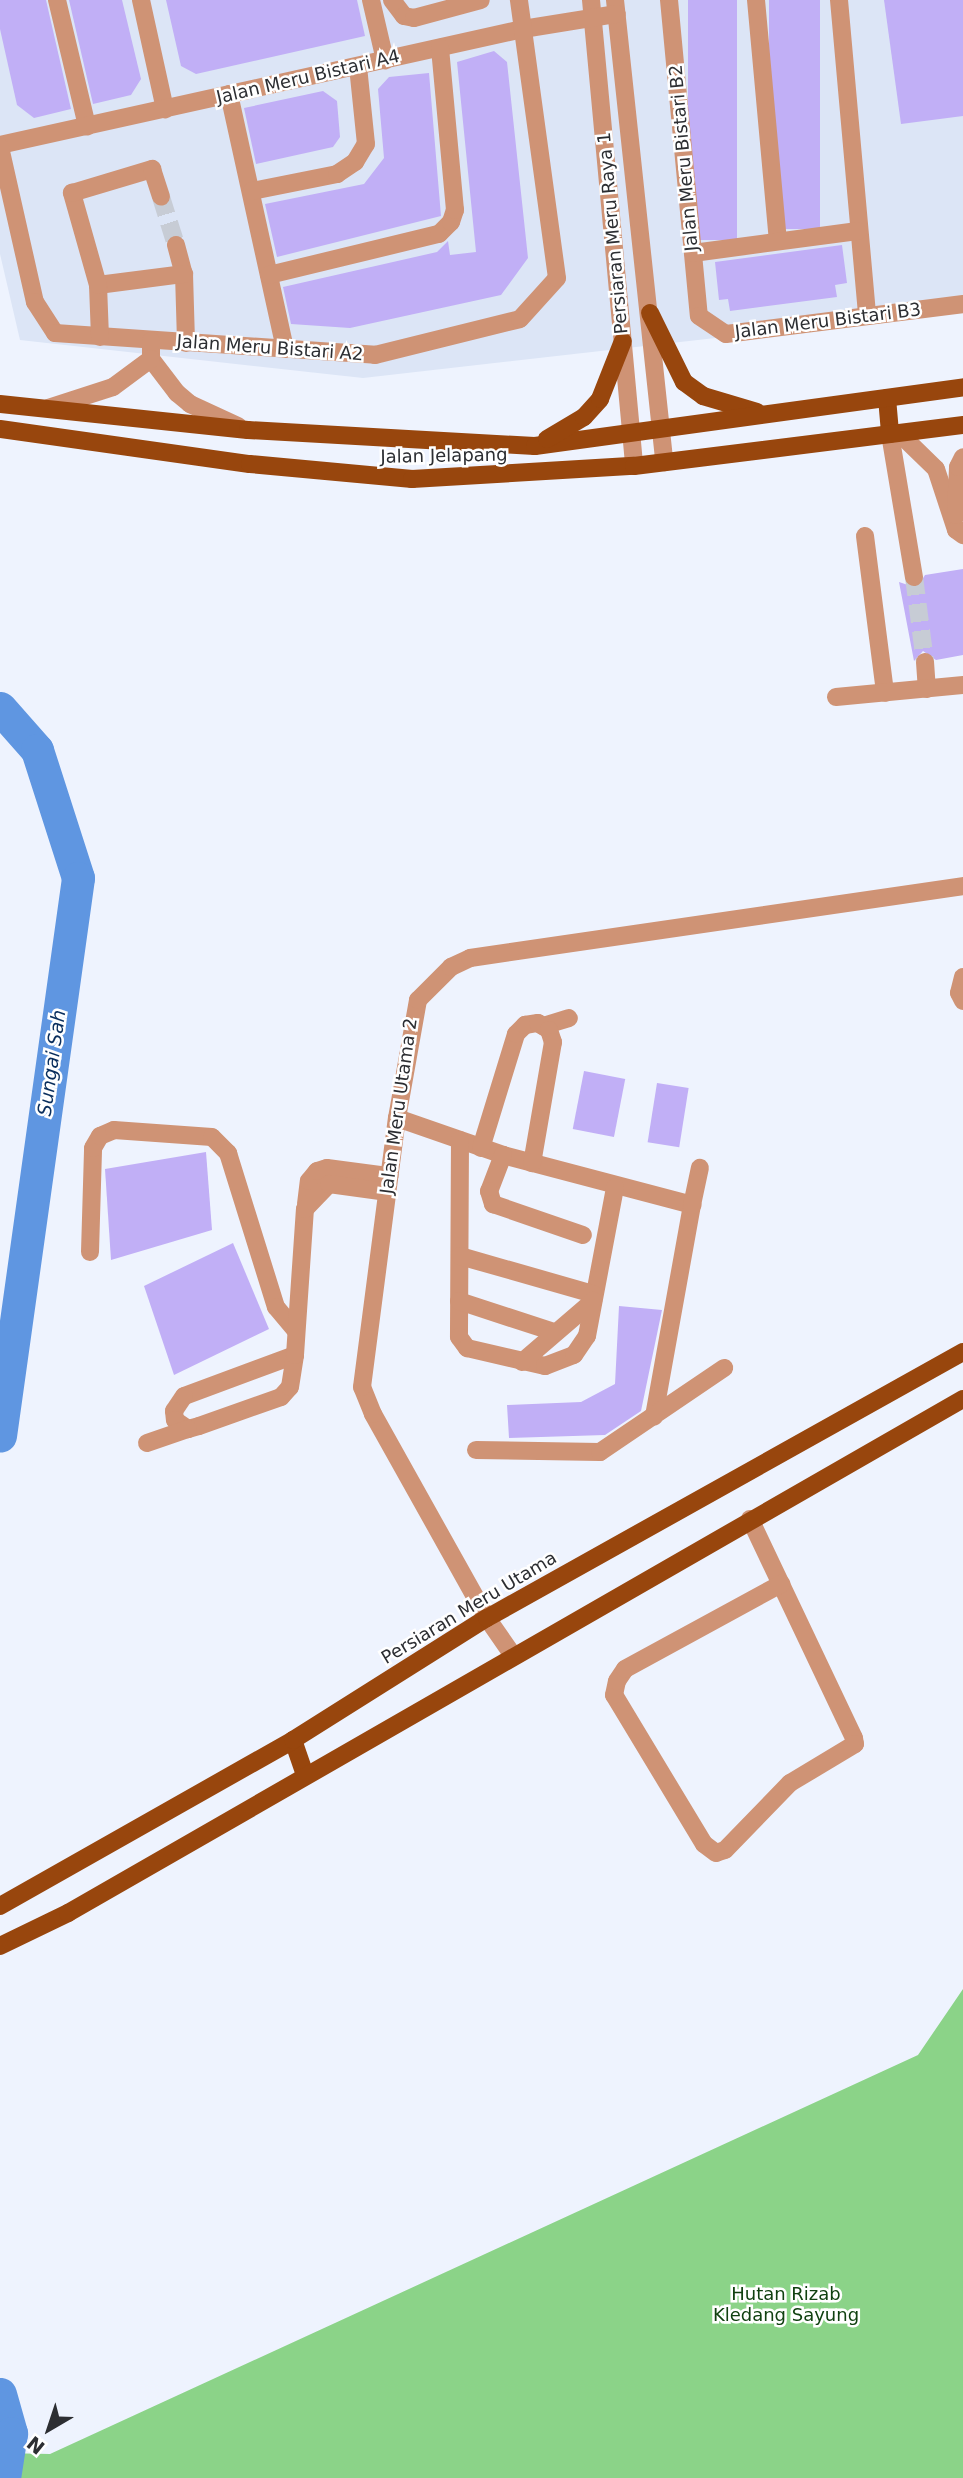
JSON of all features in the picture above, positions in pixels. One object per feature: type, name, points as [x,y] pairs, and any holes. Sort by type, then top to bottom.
[{"type":"main road","points":[[650,313],[684,382],[703,396],[770,415]]},
{"type":"main road","points":[[535,446],[584,417],[600,399],[623,341]]},
{"type":"main road","name":"Jalan Jelapang","points":[[0,404],[248,430],[535,446],[963,387]]},
{"type":"main road","points":[[887,398],[895,434]]},
{"type":"main road","name":"Jalan Jelapang","points":[[0,429],[364,478],[501,477],[634,466],[963,425]]},
{"type":"main road","name":"Persiaran Meru Utama","points":[[0,1906],[293,1740],[486,1618],[963,1352]]},
{"type":"main road","points":[[0,1946],[31,1934],[512,1654],[963,1399]]},
{"type":"main road","points":[[293,1740],[305,1775]]},
{"type":"street","points":[[57,0],[87,126]]},
{"type":"street","points":[[141,0],[165,109]]},
{"type":"street","points":[[371,0],[385,60]]},
{"type":"street","points":[[392,0],[404,16],[414,18],[481,0]]},
{"type":"street","name":"Jalan Meru Bistari A2","points":[[0,146],[35,302],[55,333],[100,337],[151,350],[186,343],[375,355],[520,319],[557,278],[520,0]]},
{"type":"street","name":"Jalan Meru Bistari B2","points":[[669,0],[699,316]]},
{"type":"street","points":[[756,0],[778,241]]},
{"type":"street","points":[[839,0],[867,316]]},
{"type":"street","name":"Jalan Meru Bistari A4","points":[[0,146],[523,29],[592,8],[616,7]]},
{"type":"street","name":"Persiaran Meru Raya 1","points":[[616,7],[664,462]]},
{"type":"street","name":"Persiaran Meru Raya 1","points":[[592,8],[634,466]]},
{"type":"street","points":[[269,275],[439,234],[451,222],[455,210],[440,48]]},
{"type":"street","points":[[252,191],[337,174],[355,162],[366,144],[358,66]]},
{"type":"street","points":[[229,94],[285,349]]},
{"type":"street","points":[[100,337],[98,285],[72,193],[152,169],[161,197]]},
{"type":"street","points":[[693,253],[858,231]]},
{"type":"street","points":[[176,245],[184,274],[186,343]]},
{"type":"street","points":[[98,285],[184,274]]},
{"type":"street","name":"Jalan Meru Bistari B3","points":[[699,316],[726,334],[963,304]]},
{"type":"street","points":[[44,408],[113,387],[151,350],[190,404],[248,430]]},
{"type":"street","points":[[895,434],[936,469],[959,532]]},
{"type":"street","points":[[895,434],[914,577]]},
{"type":"street","points":[[959,532],[958,467],[963,457]]},
{"type":"street","points":[[865,536],[885,693]]},
{"type":"street","points":[[925,662],[928,689]]},
{"type":"street","points":[[836,697],[963,685]]},
{"type":"street","name":"Jalan Meru Utama 2","points":[[512,1654],[486,1618],[373,1414],[362,1387],[413,1012],[428,986],[459,961],[963,886]]},
{"type":"street","points":[[963,977],[959,993],[963,1001]]},
{"type":"street","points":[[481,1148],[516,1034],[532,1023],[543,1026],[569,1018]]},
{"type":"street","points":[[532,1163],[553,1042],[543,1026]]},
{"type":"street","points":[[397,1118],[503,1155],[615,1188],[692,1205]]},
{"type":"street","points":[[90,1252],[93,1148],[100,1136],[114,1130],[212,1137],[228,1153],[276,1307],[296,1331]]},
{"type":"street","points":[[460,1140],[461,1344],[522,1362],[553,1366],[574,1355],[587,1336],[615,1188]]},
{"type":"street","points":[[503,1155],[489,1191],[493,1204],[583,1235]]},
{"type":"street","points":[[147,1443],[281,1396],[290,1387],[309,1181],[317,1171],[327,1168],[388,1184]]},
{"type":"street","points":[[654,1417],[700,1168]]},
{"type":"street","points":[[460,1256],[593,1298]]},
{"type":"street","points":[[522,1362],[593,1298]]},
{"type":"street","points":[[459,1301],[554,1332]]},
{"type":"street","points":[[188,1429],[180,1427],[174,1411],[184,1396],[295,1355]]},
{"type":"street","points":[[476,1450],[600,1452],[724,1368]]},
{"type":"street","points":[[750,1519],[781,1584],[855,1744],[790,1783],[725,1850],[716,1853],[704,1844],[614,1695],[617,1681],[625,1669],[781,1584]]},
{"type":"shaded area","points":[[0,0],[963,0],[963,310],[363,378],[20,340],[0,254]]},
{"type":"green space","name":"Hutan Rizab Kledang Sayung","points":[[963,1989],[963,2478],[0,2478],[0,2453],[50,2454],[918,2055]]},
{"type":"building","points":[[0,0],[46,0],[71,109],[34,118],[17,105],[0,29]]},
{"type":"building","points":[[69,0],[122,0],[141,79],[131,95],[93,104]]},
{"type":"building","points":[[166,0],[357,0],[365,36],[196,74],[181,66]]},
{"type":"building","points":[[688,0],[737,0],[737,240],[688,240]]},
{"type":"building","points":[[769,0],[820,0],[820,229],[769,229]]},
{"type":"building","points":[[884,0],[963,0],[963,116],[901,124]]},
{"type":"building","points":[[494,51],[507,62],[528,258],[501,295],[350,328],[291,324],[283,287],[437,252],[448,241],[450,255],[476,252],[457,62]]},
{"type":"building","points":[[429,73],[441,216],[277,257],[265,204],[364,184],[384,158],[378,89],[389,77]]},
{"type":"building","points":[[323,91],[337,101],[340,137],[333,147],[256,164],[244,108]]},
{"type":"building","points":[[842,245],[847,283],[835,285],[837,297],[730,311],[728,299],[719,300],[715,262]]},
{"type":"building","points":[[963,569],[963,655],[936,660],[923,651],[914,661],[899,582],[917,588],[925,575]]},
{"type":"building","points":[[584,1071],[625,1079],[614,1137],[573,1129]]},
{"type":"building","points":[[657,1083],[689,1088],[679,1147],[648,1142]]},
{"type":"building","points":[[206,1152],[212,1230],[111,1260],[105,1169]]},
{"type":"building","points":[[233,1243],[269,1329],[174,1375],[144,1286]]},
{"type":"building","points":[[619,1306],[662,1310],[641,1411],[605,1435],[509,1438],[507,1405],[581,1402],[615,1384]]},
{"type":"waterway","name":"Sungai Sah","points":[[0,708],[37,750],[78,878],[0,1436]]},
{"type":"waterway","name":"Sungai Sah","points":[[0,2394],[11,2433],[4,2478]]},
{"type":"tunnel","points":[[161,197],[176,245]]},
{"type":"tunnel","points":[[914,577],[925,662]]}]
